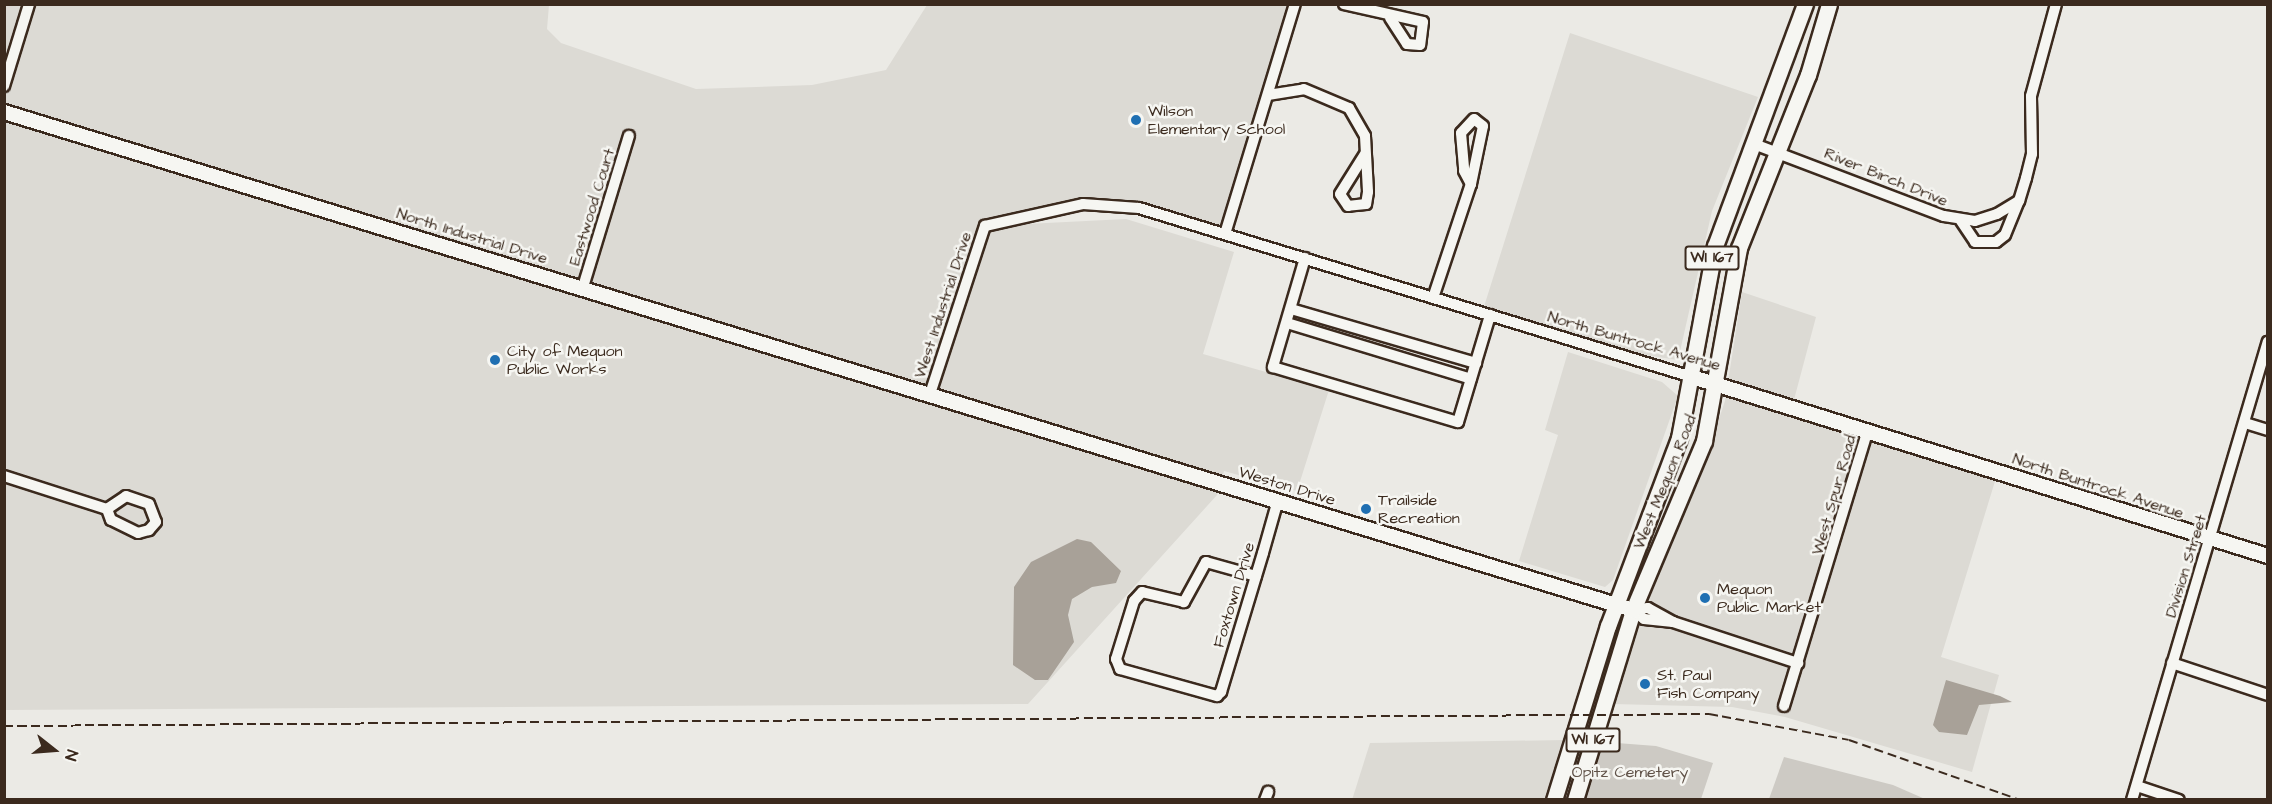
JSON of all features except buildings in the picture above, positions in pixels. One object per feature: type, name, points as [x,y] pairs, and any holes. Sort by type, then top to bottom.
[{"type":"main road","name":"West Mequon Road","points":[[1554,800],[1616,604],[1679,438],[1715,246],[1805,4]]},
{"type":"main road","name":"West Mequon Road","points":[[1575,800],[1633,610],[1696,461],[1718,382],[1739,248],[1829,4]]},
{"type":"street","points":[[4,86],[29,4]]},
{"type":"street","points":[[1344,4],[1390,18]]},
{"type":"street","points":[[1961,221],[1975,242],[1996,242],[2005,236],[2019,201],[2032,154],[2032,88],[2056,4]]},
{"type":"street","points":[[1225,234],[1298,5]]},
{"type":"street","points":[[1268,95],[1304,89],[1336,99],[1349,108],[1365,136],[1365,154]]},
{"type":"street","name":"North Industrial Drive","points":[[4,112],[930,394]]},
{"type":"street","points":[[1433,298],[1471,184],[1483,126],[1474,119],[1461,133],[1464,171],[1471,184]]},
{"type":"street","name":"Eastwood Court","points":[[583,287],[629,136]]},
{"type":"street","name":"River Birch Drive","points":[[1754,144],[1961,221],[1988,218],[2019,201]]},
{"type":"street","name":"North Buntrock Avenue","points":[[985,226],[1105,204],[1225,234],[1689,376],[1718,382],[2211,540],[2268,556]]},
{"type":"street","name":"West Industrial Drive","points":[[930,394],[985,226]]},
{"type":"street","points":[[1305,258],[1273,367],[1458,422],[1490,315]]},
{"type":"street","points":[[1291,309],[1476,363]]},
{"type":"street","points":[[1287,323],[1471,379]]},
{"type":"street","name":"Division Street","points":[[2132,800],[2268,342]]},
{"type":"street","name":"Weston Drive","points":[[930,394],[1633,610]]},
{"type":"street","points":[[2245,423],[2268,430]]},
{"type":"street","name":"West Spur Road","points":[[1784,706],[1868,430]]},
{"type":"street","points":[[4,476],[107,508]]},
{"type":"street","name":"Foxtown Drive","points":[[1256,576],[1206,562],[1184,602],[1146,591],[1134,601],[1116,659],[1120,669],[1217,696],[1256,576],[1278,500]]},
{"type":"street","points":[[1633,610],[1651,621],[1673,621],[1798,663]]},
{"type":"street","points":[[2172,663],[2268,695]]},
{"type":"street","points":[[2137,786],[2179,800]]},
{"type":"shaded area","points":[[4,5],[549,5],[547,29],[561,43],[696,89],[812,85],[886,70],[927,5],[1295,5],[1225,234],[1105,203],[986,226],[1126,219],[1234,252],[1203,354],[1329,390],[1297,491],[1224,471],[1217,495],[1028,704],[5,710]]},
{"type":"shaded area","points":[[1570,33],[1758,97],[1712,211],[1678,360],[1592,347],[1482,313]]},
{"type":"shaded area","points":[[1742,292],[1816,317],[1791,411],[1996,478],[1941,657],[1999,675],[1972,772],[1785,717],[1732,707],[1613,704],[1648,591],[1701,472],[1725,401]]},
{"type":"shaded area","points":[[1568,352],[1662,382],[1678,396],[1613,580],[1605,587],[1519,561],[1558,435],[1545,430]]},
{"type":"shaded area","points":[[1077,539],[1091,542],[1121,571],[1116,583],[1092,587],[1072,599],[1068,615],[1074,642],[1048,680],[1035,680],[1013,665],[1014,587],[1031,562]]},
{"type":"shaded area","points":[[1946,680],[2000,696],[2012,702],[1979,705],[1967,735],[1939,732],[1933,725]]},
{"type":"shaded area","points":[[1565,740],[1544,799],[1352,800],[1370,743]]},
{"type":"green space","name":"Opitz Cemetery","points":[[1604,742],[1656,746],[1713,763],[1701,799],[1582,800]]},
{"type":"green space","points":[[1784,757],[1893,785],[1925,799],[1769,799]]},
{"type":"railway","points":[[4,726],[1709,714],[1849,740],[2020,800]]},
{"type":"place","name":"Wilson Elementary School","points":[[1136,120]]},
{"type":"place","name":"City of Mequon Public Works","points":[[495,360]]},
{"type":"place","name":"Trailside Recreation","points":[[1366,509]]},
{"type":"place","name":"Mequon Public Market","points":[[1705,598]]},
{"type":"place","name":"St. Paul Fish Company","points":[[1645,684]]}]
